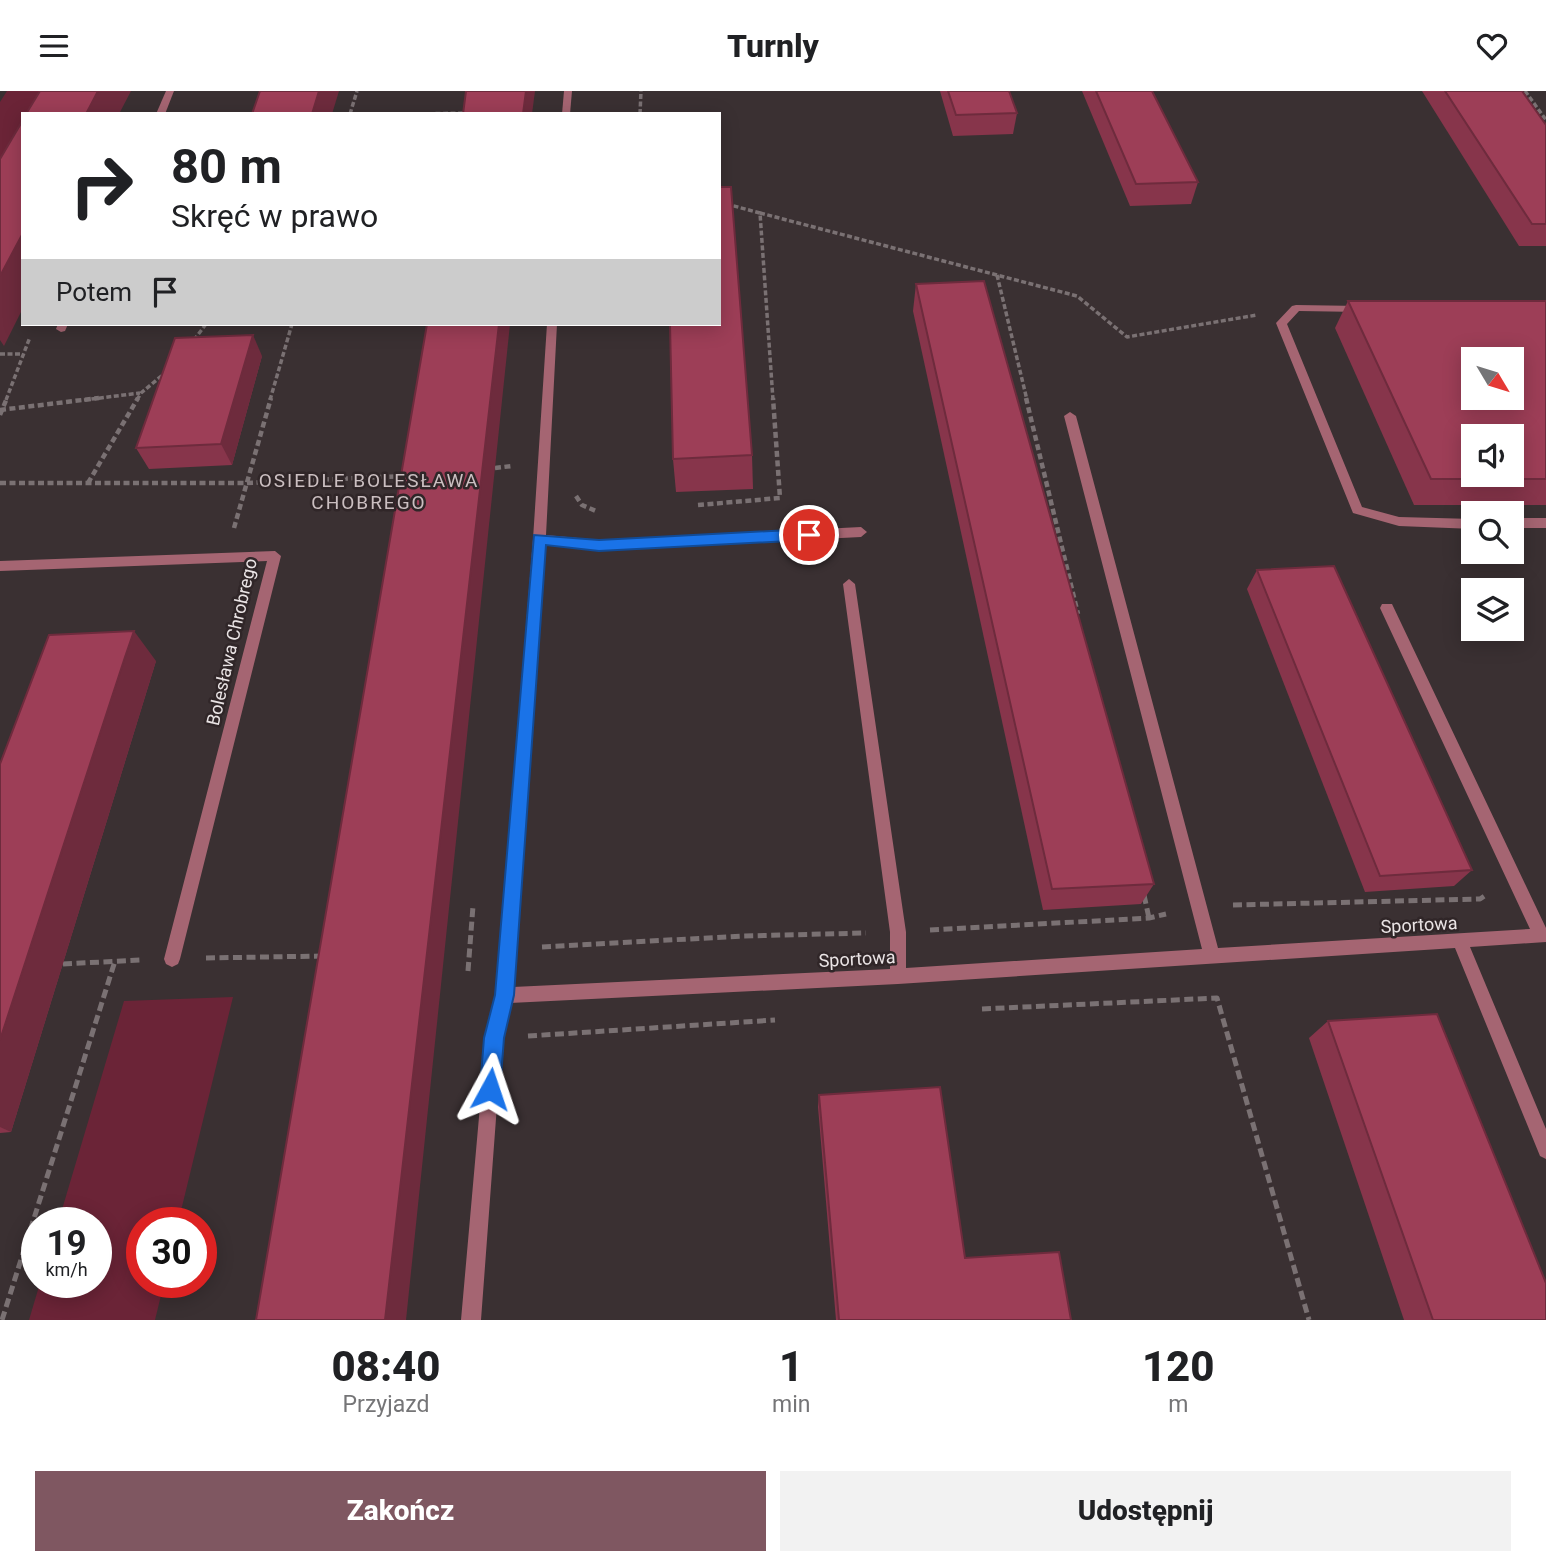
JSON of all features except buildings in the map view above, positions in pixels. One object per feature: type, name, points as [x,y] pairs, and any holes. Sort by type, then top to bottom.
[{"type":"street","points":[[161,112],[170,91]]},
{"type":"street","points":[[566,112],[568,91]]},
{"type":"street","points":[[1374,309],[1296,308],[1281,323],[1357,510],[1378,520],[1415,524],[1461,524]]},
{"type":"street","points":[[471,1320],[494,1038],[504,995],[508,949],[539,539],[552,326]]},
{"type":"street","points":[[1070,416],[1211,954]]},
{"type":"street","points":[[1524,523],[1546,523]]},
{"type":"street","points":[[539,539],[599,545],[862,532]]},
{"type":"street","name":"Bolesława Chrobrego","points":[[0,566],[275,556],[173,959]]},
{"type":"street","points":[[849,584],[898,932],[898,976]]},
{"type":"street","points":[[1387,608],[1544,935]]},
{"type":"street","name":"Sportowa","points":[[504,995],[898,976],[1211,954],[1460,942],[1544,935]]},
{"type":"street","points":[[1460,942],[1546,1150]]},
{"type":"path","points":[[352,112],[357,91]]},
{"type":"path","points":[[640,112],[641,91]]},
{"type":"path","points":[[1525,91],[1546,120]]},
{"type":"path","points":[[721,203],[1077,296],[1127,337],[1296,308]]},
{"type":"path","points":[[698,505],[779,498],[760,213]]},
{"type":"path","points":[[998,275],[1080,623]]},
{"type":"path","points":[[192,342],[204,326]]},
{"type":"path","points":[[227,557],[291,326]]},
{"type":"path","points":[[32,334],[1,412],[141,393]]},
{"type":"path","points":[[0,354],[22,354]]},
{"type":"path","points":[[88,483],[141,393],[170,369]]},
{"type":"path","points":[[495,468],[518,466]]},
{"type":"path","points":[[0,483],[246,483],[417,475]]},
{"type":"path","points":[[541,489],[575,491],[582,505],[603,513]]},
{"type":"path","points":[[468,953],[743,936],[898,932],[1149,918],[1198,906],[1480,899],[1514,876]]},
{"type":"path","points":[[1143,891],[1149,918]]},
{"type":"path","points":[[2,1320],[106,998],[115,961]]},
{"type":"path","points":[[971,1009],[1216,998],[1309,1320]]},
{"type":"shaded area","points":[[7,91],[75,91],[64,112],[21,112],[21,191],[0,228],[0,102]]},
{"type":"shaded area","points":[[233,997],[182,1207],[126,1207],[126,1298],[160,1298],[155,1320],[29,1320],[36,1298],[112,1298],[112,1207],[63,1207],[124,1001]]},
{"type":"district","name":"OSIEDLE BOLESŁAWA CHOBREGO","points":[[369,491]]},
{"type":"route","points":[[490,1089],[494,1038],[504,995],[539,539],[599,545],[809,535]]}]
